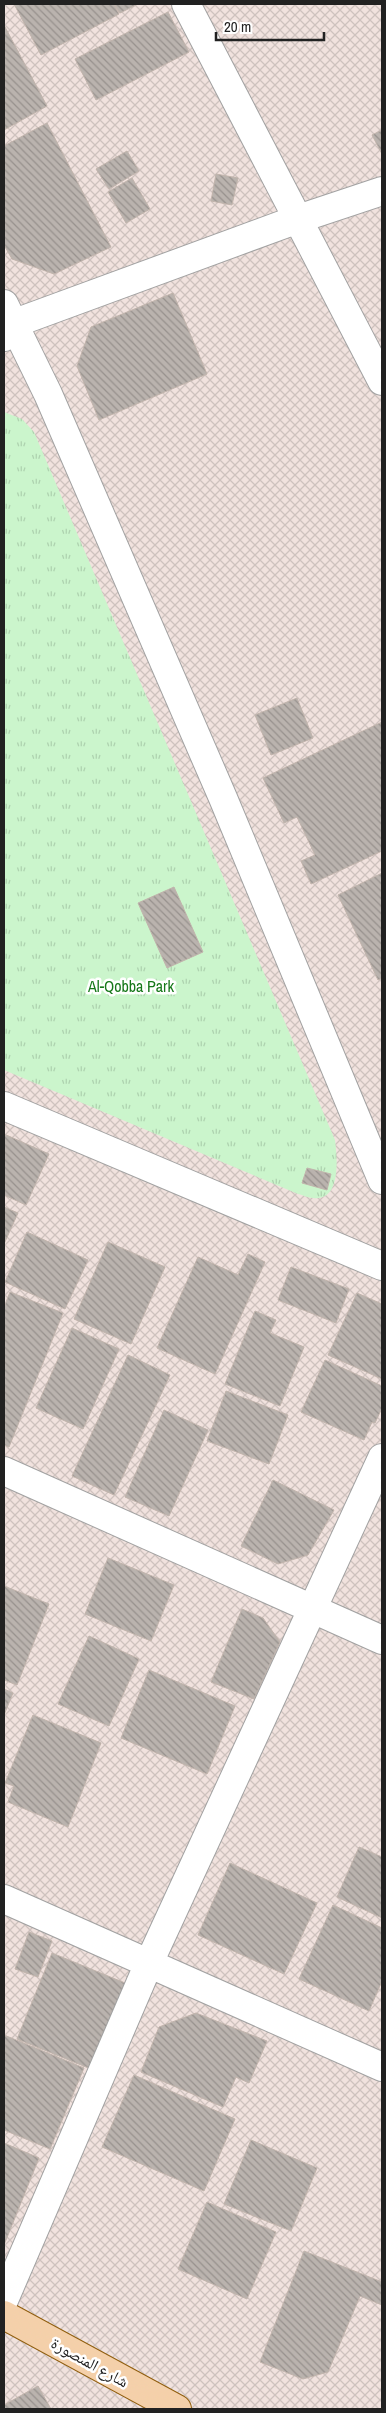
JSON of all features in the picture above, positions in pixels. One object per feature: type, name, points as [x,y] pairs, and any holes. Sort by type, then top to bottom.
[{"type":"main road","name":"شارع المنصورة","points":[[4,2315],[177,2409]]},
{"type":"street","points":[[186,4],[382,381]]},
{"type":"street","points":[[382,191],[8,321],[48,394],[223,798],[382,1180]]},
{"type":"street","points":[[4,1106],[382,1266]]},
{"type":"street","points":[[4,2300],[149,1963],[382,1458]]},
{"type":"street","points":[[4,1471],[382,1640]]},
{"type":"street","points":[[4,1898],[382,2068]]},
{"type":"shaded area","points":[[4,4],[382,4],[382,2409],[4,2409]]},
{"type":"green space","name":"Al-Qobba Park","points":[[4,412],[22,419],[34,432],[335,1140],[336,1176],[329,1193],[322,1197],[311,1198],[298,1194],[4,1070]]},
{"type":"building","points":[[14,4],[114,4],[119,14],[41,55]]},
{"type":"building","points":[[114,4],[138,4],[120,13]]},
{"type":"building","points":[[168,12],[189,52],[96,100],[75,59]]},
{"type":"building","points":[[4,25],[47,106],[4,130]]},
{"type":"building","points":[[47,123],[111,247],[54,274],[12,259],[4,245],[4,146]]},
{"type":"building","points":[[382,130],[382,154],[372,135]]},
{"type":"building","points":[[127,151],[139,171],[109,189],[96,169]]},
{"type":"building","points":[[216,174],[238,178],[232,205],[211,201]]},
{"type":"building","points":[[132,178],[150,209],[126,223],[108,192]]},
{"type":"building","points":[[173,293],[207,374],[99,420],[77,366],[91,327]]},
{"type":"building","points":[[297,698],[313,738],[271,755],[255,715]]},
{"type":"building","points":[[382,722],[382,851],[311,884],[301,861],[315,855],[297,817],[284,823],[263,778]]},
{"type":"building","points":[[382,873],[382,978],[378,980],[338,895]]},
{"type":"building","points":[[174,887],[203,952],[167,968],[138,903]]},
{"type":"building","points":[[4,1134],[49,1154],[26,1205],[4,1195]]},
{"type":"building","points":[[307,1168],[331,1174],[327,1190],[302,1183]]},
{"type":"building","points":[[4,1207],[18,1213],[4,1244]]},
{"type":"building","points":[[27,1232],[88,1260],[65,1309],[5,1282]]},
{"type":"building","points":[[108,1242],[165,1267],[131,1344],[74,1319]]},
{"type":"building","points":[[248,1254],[265,1262],[215,1374],[157,1348],[198,1257],[238,1275]]},
{"type":"building","points":[[291,1267],[349,1289],[336,1323],[278,1300]]},
{"type":"building","points":[[10,1292],[63,1313],[9,1447],[4,1445],[4,1307]]},
{"type":"building","points":[[357,1293],[382,1304],[382,1379],[328,1355]]},
{"type":"building","points":[[255,1311],[276,1320],[270,1333],[304,1347],[280,1406],[225,1384]]},
{"type":"building","points":[[72,1328],[119,1349],[83,1429],[36,1408]]},
{"type":"building","points":[[128,1355],[170,1375],[114,1495],[72,1476]]},
{"type":"building","points":[[325,1360],[382,1386],[382,1408],[375,1423],[372,1422],[364,1440],[301,1412]]},
{"type":"building","points":[[226,1391],[288,1415],[269,1464],[207,1441]]},
{"type":"building","points":[[164,1410],[208,1430],[169,1516],[125,1497]]},
{"type":"building","points":[[273,1480],[334,1510],[308,1555],[278,1564],[241,1546]]},
{"type":"building","points":[[108,1558],[174,1585],[151,1641],[85,1614]]},
{"type":"building","points":[[4,1586],[49,1604],[17,1685],[4,1680]]},
{"type":"building","points":[[242,1609],[263,1618],[280,1642],[254,1699],[211,1682]]},
{"type":"building","points":[[89,1636],[139,1659],[109,1726],[58,1704]]},
{"type":"building","points":[[149,1670],[235,1706],[207,1774],[121,1738]]},
{"type":"building","points":[[4,1689],[13,1693],[4,1715]]},
{"type":"building","points":[[33,1715],[101,1743],[68,1827],[8,1802],[14,1786],[5,1783]]},
{"type":"building","points":[[359,1847],[382,1857],[382,1918],[337,1897]]},
{"type":"building","points":[[230,1863],[317,1903],[284,1974],[198,1935]]},
{"type":"building","points":[[333,1905],[382,1928],[382,1981],[369,2011],[299,1979]]},
{"type":"building","points":[[29,1932],[52,1941],[38,1977],[15,1969]]},
{"type":"building","points":[[52,1953],[125,1983],[91,2069],[17,2039]]},
{"type":"building","points":[[196,2013],[267,2041],[249,2083],[236,2077],[223,2107],[141,2072],[159,2027]]},
{"type":"building","points":[[4,2035],[84,2068],[50,2149],[4,2130]]},
{"type":"building","points":[[134,2075],[235,2119],[204,2191],[102,2147]]},
{"type":"building","points":[[251,2140],[317,2168],[291,2231],[224,2204]]},
{"type":"building","points":[[4,2143],[39,2158],[4,2245]]},
{"type":"building","points":[[207,2202],[276,2232],[247,2299],[178,2269]]},
{"type":"building","points":[[304,2251],[382,2282],[382,2305],[360,2296],[328,2372],[303,2379],[260,2362]]},
{"type":"building","points":[[38,2386],[51,2409],[4,2409],[4,2405]]}]
